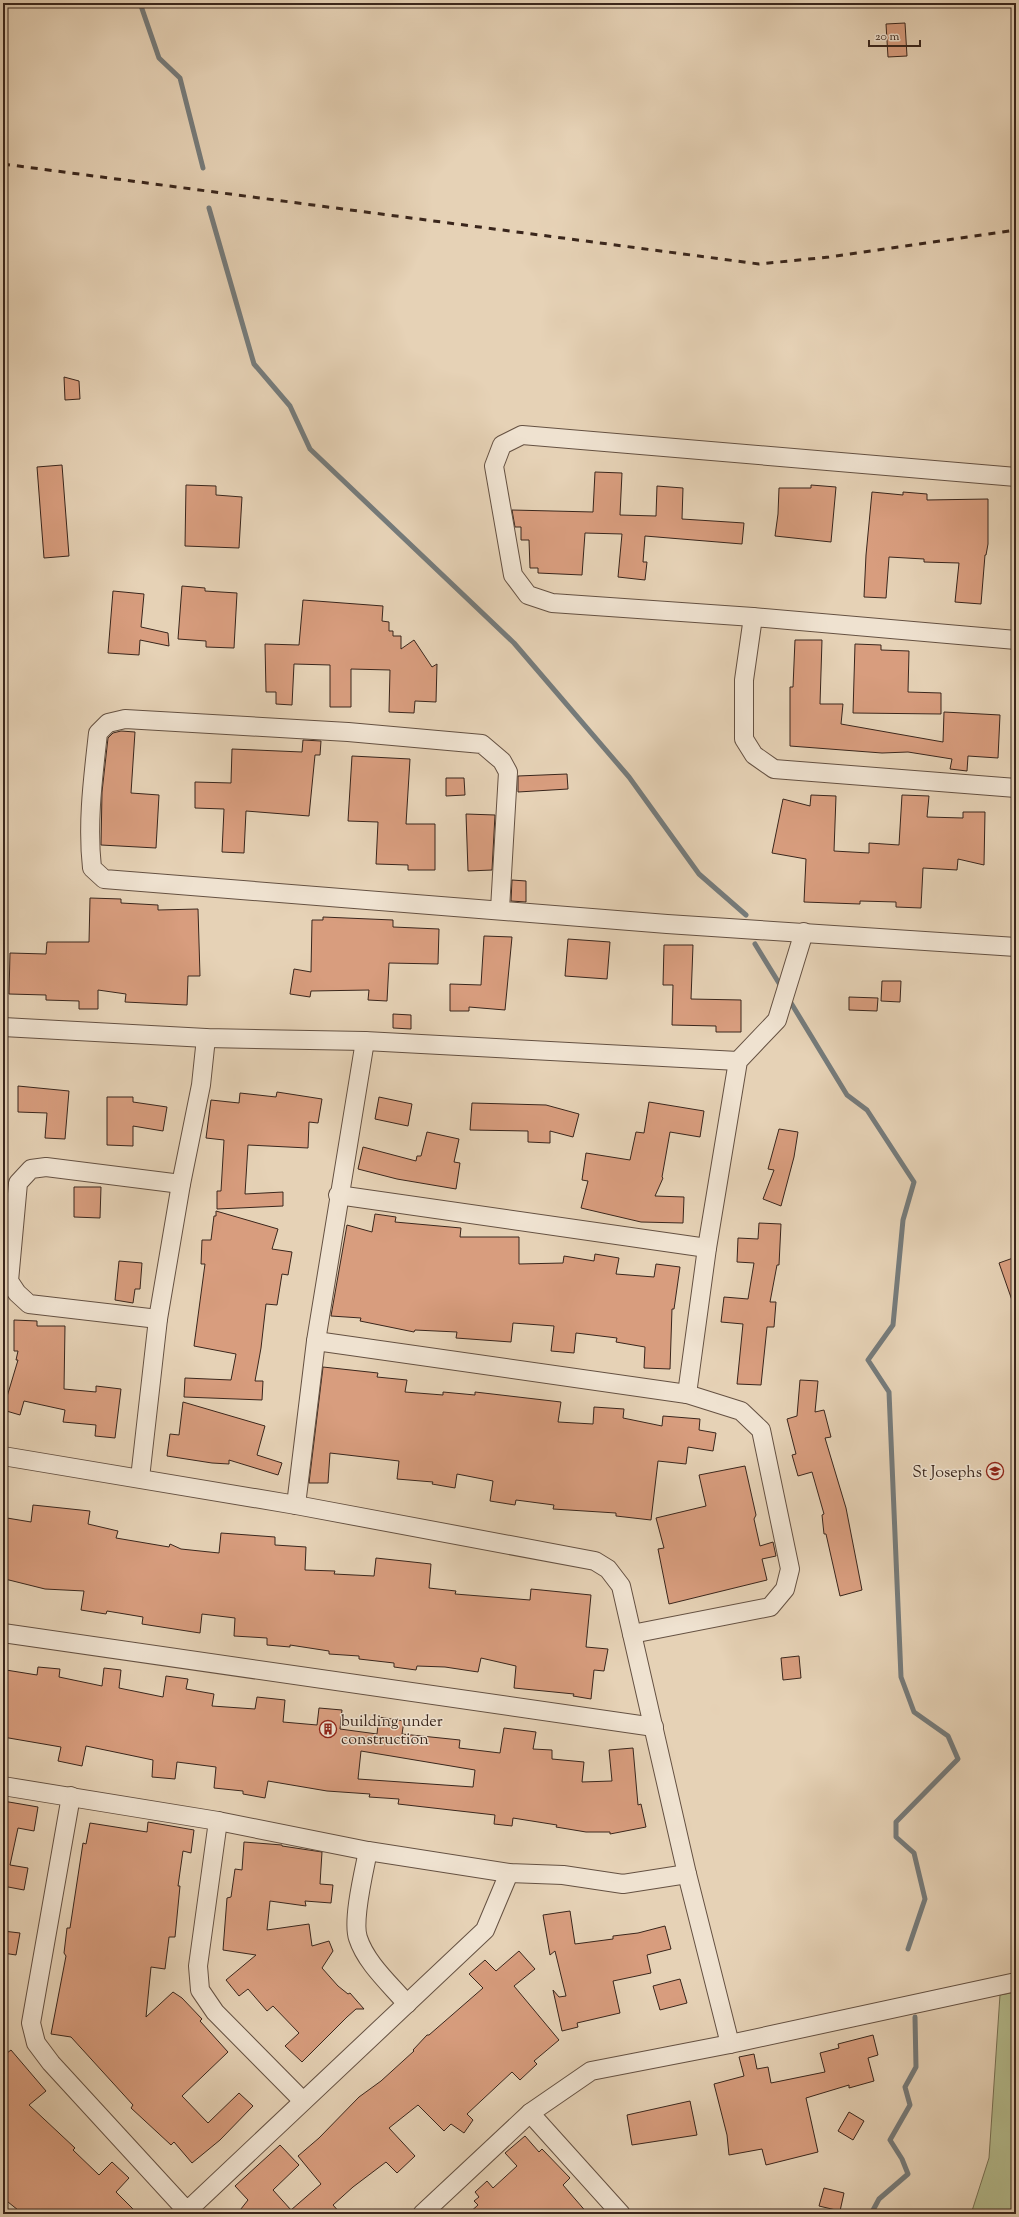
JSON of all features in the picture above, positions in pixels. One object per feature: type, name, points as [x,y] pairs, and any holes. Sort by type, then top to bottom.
[{"type":"street","points":[[1016,478],[522,436],[502,445],[494,466],[513,575],[528,596],[552,603],[753,617],[1016,640]]},
{"type":"street","points":[[753,617],[744,680],[744,739],[754,755],[774,769],[1016,788]]},
{"type":"street","points":[[500,909],[508,772],[502,761],[482,744],[348,732],[125,719],[108,723],[98,733],[91,798],[90,850],[92,868],[104,879],[500,909],[667,924],[1016,947]]},
{"type":"street","points":[[687,1394],[707,1248],[738,1062],[777,1020],[804,932]]},
{"type":"street","points":[[3,1027],[206,1038],[365,1041],[738,1062]]},
{"type":"street","points":[[140,1478],[158,1319],[181,1184],[201,1085],[206,1038]]},
{"type":"street","points":[[296,1505],[316,1342],[338,1194],[365,1041]]},
{"type":"street","points":[[158,1319],[29,1304],[17,1293],[9,1281],[18,1183],[31,1169],[46,1167],[181,1184]]},
{"type":"street","points":[[338,1194],[707,1248]]},
{"type":"street","points":[[316,1342],[687,1394],[740,1411],[761,1430],[790,1569],[785,1589],[770,1607],[632,1634]]},
{"type":"street","points":[[3,1456],[296,1505],[595,1561],[608,1569],[621,1586],[688,1874],[730,2044]]},
{"type":"street","points":[[3,1633],[654,1726]]},
{"type":"street","points":[[3,1786],[218,1821],[368,1850],[510,1873],[563,1875],[623,1884],[688,1874]]},
{"type":"street","points":[[71,1796],[31,2023],[36,2043],[50,2063],[185,2212],[485,1930],[510,1873]]},
{"type":"street","points":[[218,1821],[198,1966],[200,1990],[214,2012],[303,2101]]},
{"type":"street","points":[[368,1850],[356,1920],[357,1937],[365,1953],[407,2004]]},
{"type":"street","points":[[422,2214],[530,2113],[590,2070],[730,2044],[1016,1982]]},
{"type":"street","points":[[530,2113],[621,2214]]},
{"type":"green space","points":[[1016,1992],[1016,2214],[971,2214],[989,2158],[1000,1995]]},
{"type":"building","points":[[905,23],[907,56],[888,57],[886,24]]},
{"type":"building","points":[[64,377],[79,381],[80,399],[65,400]]},
{"type":"building","points":[[62,465],[69,556],[44,558],[37,467]]},
{"type":"building","points":[[595,472],[622,473],[620,515],[656,516],[657,486],[683,488],[682,519],[744,523],[742,544],[645,536],[643,562],[647,562],[645,580],[618,577],[622,534],[585,533],[582,575],[538,573],[538,568],[530,568],[529,540],[521,540],[521,527],[515,527],[512,510],[593,512]]},
{"type":"building","points":[[186,485],[216,486],[216,495],[242,497],[239,548],[185,546]]},
{"type":"building","points":[[811,485],[836,487],[831,542],[775,536],[779,488],[811,488]]},
{"type":"building","points":[[872,492],[903,495],[903,492],[927,494],[927,500],[988,499],[988,544],[985,555],[981,604],[955,602],[959,563],[924,562],[924,559],[889,557],[886,598],[864,597]]},
{"type":"building","points":[[182,586],[205,588],[205,591],[237,593],[234,648],[206,647],[206,641],[178,639]]},
{"type":"building","points":[[113,591],[144,594],[141,627],[168,633],[169,646],[140,640],[139,655],[108,653]]},
{"type":"building","points":[[303,600],[383,606],[382,621],[389,622],[389,631],[393,631],[393,636],[401,636],[401,649],[414,640],[432,667],[437,664],[436,702],[415,701],[414,713],[389,712],[390,670],[351,669],[351,707],[330,707],[330,665],[294,664],[292,705],[276,704],[276,692],[266,692],[265,644],[299,645]]},
{"type":"building","points":[[795,640],[822,640],[820,704],[843,704],[841,724],[943,742],[944,712],[1000,715],[998,758],[968,756],[967,771],[950,769],[952,759],[908,752],[882,753],[790,746],[790,687],[793,687]]},
{"type":"building","points":[[855,644],[881,645],[881,650],[909,651],[908,692],[941,693],[941,714],[853,713]]},
{"type":"building","points":[[121,731],[135,732],[131,793],[159,795],[156,848],[101,845],[102,792],[108,738],[113,733]]},
{"type":"building","points":[[303,740],[321,741],[320,755],[315,755],[309,816],[246,811],[244,853],[222,852],[224,809],[195,808],[195,782],[231,783],[232,749],[302,752]]},
{"type":"building","points":[[352,756],[410,759],[406,824],[435,824],[435,870],[408,870],[408,865],[376,864],[378,822],[348,821]]},
{"type":"building","points":[[567,774],[568,789],[518,792],[518,776]]},
{"type":"building","points":[[446,778],[464,778],[465,795],[446,796]]},
{"type":"building","points":[[811,795],[836,796],[834,851],[869,853],[869,843],[899,845],[902,795],[929,796],[927,817],[963,818],[963,812],[985,812],[984,865],[958,859],[957,870],[923,868],[921,908],[896,907],[896,902],[860,901],[860,904],[804,902],[806,859],[772,853],[783,799],[810,806]]},
{"type":"building","points":[[466,814],[495,815],[492,870],[468,871]]},
{"type":"building","points":[[512,880],[526,881],[526,902],[511,901]]},
{"type":"building","points":[[90,898],[121,899],[121,903],[158,905],[158,910],[198,909],[200,976],[188,976],[187,1005],[125,1002],[126,994],[98,990],[98,1009],[79,1009],[79,1001],[46,1000],[46,995],[9,994],[10,953],[46,954],[47,942],[89,942]]},
{"type":"building","points":[[323,917],[393,920],[393,927],[439,929],[438,964],[389,963],[387,1001],[368,1000],[369,990],[311,991],[310,997],[290,994],[294,969],[311,972],[312,920],[323,920]]},
{"type":"building","points":[[484,936],[512,937],[505,1010],[469,1007],[469,1011],[450,1011],[450,984],[481,985]]},
{"type":"building","points":[[568,939],[610,942],[607,979],[565,976]]},
{"type":"building","points":[[664,945],[693,945],[691,999],[741,1000],[741,1032],[716,1032],[716,1026],[672,1025],[673,985],[663,985]]},
{"type":"building","points":[[882,981],[901,981],[900,1002],[881,1001]]},
{"type":"building","points":[[849,997],[878,998],[877,1011],[849,1010]]},
{"type":"building","points":[[393,1014],[411,1015],[411,1029],[393,1028]]},
{"type":"building","points":[[18,1086],[69,1091],[65,1139],[45,1138],[47,1113],[18,1112]]},
{"type":"building","points":[[277,1092],[322,1099],[318,1123],[309,1122],[308,1148],[248,1145],[245,1194],[283,1192],[283,1206],[217,1209],[217,1191],[221,1191],[224,1140],[206,1138],[211,1100],[239,1103],[240,1093],[276,1097]]},
{"type":"building","points":[[107,1097],[133,1097],[133,1102],[167,1107],[163,1131],[133,1126],[133,1146],[107,1145]]},
{"type":"building","points":[[379,1097],[412,1104],[408,1126],[375,1119]]},
{"type":"building","points":[[649,1102],[704,1111],[700,1137],[670,1132],[663,1178],[655,1196],[684,1197],[683,1223],[641,1222],[581,1208],[588,1181],[582,1180],[586,1153],[630,1160],[636,1132],[644,1133]]},
{"type":"building","points":[[472,1103],[546,1105],[579,1114],[573,1137],[550,1131],[550,1143],[528,1142],[528,1131],[470,1130]]},
{"type":"building","points":[[779,1129],[798,1132],[794,1157],[781,1206],[763,1199],[774,1170],[768,1169]]},
{"type":"building","points":[[427,1132],[459,1139],[454,1162],[460,1163],[456,1189],[397,1179],[358,1169],[363,1147],[416,1161],[417,1156],[421,1156]]},
{"type":"building","points":[[74,1187],[101,1187],[100,1218],[74,1217]]},
{"type":"building","points":[[216,1211],[278,1229],[272,1249],[292,1252],[288,1275],[282,1274],[277,1305],[266,1304],[261,1348],[255,1381],[263,1381],[262,1400],[184,1397],[185,1378],[231,1380],[236,1354],[194,1346],[205,1264],[201,1264],[202,1240],[211,1240]]},
{"type":"building","points":[[375,1214],[396,1217],[395,1222],[461,1228],[460,1237],[519,1237],[519,1264],[563,1263],[564,1256],[594,1261],[595,1254],[619,1258],[616,1274],[654,1277],[656,1264],[680,1267],[674,1309],[672,1309],[670,1369],[644,1368],[645,1347],[616,1342],[617,1338],[576,1333],[574,1353],[551,1351],[554,1326],[513,1323],[511,1342],[456,1338],[457,1332],[415,1330],[414,1332],[360,1321],[361,1318],[331,1316],[347,1225],[372,1232]]},
{"type":"building","points":[[759,1223],[781,1224],[779,1265],[777,1265],[770,1302],[776,1302],[774,1327],[767,1327],[761,1385],[737,1384],[743,1324],[721,1322],[724,1297],[748,1299],[754,1263],[737,1262],[738,1238],[758,1239]]},
{"type":"building","points":[[1016,1257],[1016,1306],[1014,1306],[999,1263]]},
{"type":"building","points":[[119,1261],[142,1263],[140,1289],[135,1289],[133,1303],[115,1300]]},
{"type":"building","points":[[14,1320],[37,1321],[37,1326],[65,1326],[64,1389],[96,1392],[96,1386],[121,1389],[115,1438],[95,1436],[96,1425],[63,1422],[65,1410],[24,1401],[20,1415],[3,1410],[18,1360],[16,1360],[18,1351],[14,1351]]},
{"type":"building","points":[[323,1367],[378,1373],[377,1377],[407,1380],[405,1392],[443,1395],[443,1392],[475,1395],[475,1392],[561,1402],[558,1422],[593,1424],[594,1407],[624,1409],[623,1418],[662,1426],[663,1416],[700,1419],[699,1430],[716,1433],[713,1451],[688,1447],[686,1464],[658,1461],[651,1520],[616,1516],[616,1513],[553,1509],[554,1505],[516,1500],[515,1505],[490,1501],[493,1481],[457,1474],[455,1488],[432,1484],[433,1482],[397,1479],[399,1461],[330,1453],[328,1483],[309,1483]]},
{"type":"building","points":[[800,1380],[818,1381],[815,1412],[824,1410],[831,1437],[825,1438],[846,1508],[862,1590],[840,1596],[826,1534],[824,1534],[822,1515],[824,1514],[812,1472],[798,1476],[792,1455],[796,1454],[787,1419],[797,1416]]},
{"type":"building","points":[[183,1402],[265,1426],[257,1455],[282,1463],[278,1475],[229,1460],[229,1464],[212,1463],[167,1456],[170,1434],[179,1435]]},
{"type":"building","points":[[745,1466],[756,1515],[754,1519],[760,1546],[773,1542],[776,1556],[762,1559],[767,1580],[669,1604],[658,1549],[664,1548],[656,1518],[706,1506],[699,1475]]},
{"type":"building","points":[[33,1505],[90,1511],[88,1524],[118,1531],[116,1538],[169,1547],[170,1544],[181,1549],[219,1553],[221,1533],[275,1537],[275,1545],[306,1547],[305,1570],[335,1571],[334,1574],[374,1576],[376,1558],[431,1564],[429,1588],[456,1591],[455,1594],[530,1600],[531,1589],[591,1595],[586,1647],[608,1649],[604,1671],[594,1670],[591,1699],[573,1696],[574,1694],[514,1688],[516,1666],[481,1658],[478,1672],[445,1667],[417,1666],[416,1670],[394,1667],[394,1663],[359,1659],[359,1656],[329,1654],[329,1651],[290,1645],[290,1647],[267,1645],[267,1638],[234,1636],[235,1618],[202,1614],[200,1633],[142,1624],[143,1617],[107,1611],[106,1614],[81,1610],[84,1591],[45,1589],[5,1579],[6,1572],[3,1571],[3,1537],[7,1518],[31,1522]]},
{"type":"building","points":[[799,1656],[801,1678],[783,1680],[781,1658]]},
{"type":"building","points":[[38,1667],[60,1669],[59,1677],[102,1686],[104,1668],[121,1670],[119,1688],[163,1697],[166,1676],[188,1679],[186,1689],[214,1694],[212,1706],[255,1709],[257,1697],[285,1700],[283,1722],[317,1725],[319,1708],[342,1710],[340,1729],[377,1734],[379,1717],[404,1721],[402,1734],[460,1740],[459,1748],[500,1753],[504,1728],[536,1732],[533,1749],[552,1750],[552,1759],[584,1762],[582,1782],[612,1781],[609,1750],[633,1748],[638,1805],[641,1804],[646,1827],[610,1834],[610,1832],[586,1832],[556,1827],[557,1825],[513,1818],[512,1826],[494,1824],[495,1815],[398,1804],[399,1799],[369,1797],[370,1794],[327,1791],[268,1781],[265,1798],[243,1794],[243,1791],[214,1788],[216,1767],[177,1762],[175,1779],[152,1777],[153,1760],[86,1746],[82,1766],[58,1761],[61,1747],[3,1737],[3,1689],[6,1670],[37,1675]],"holes":[[[361,1751],[475,1770],[473,1787],[358,1779]]]},
{"type":"building","points":[[3,1801],[38,1807],[34,1831],[18,1828],[10,1865],[28,1868],[24,1890],[3,1886]]},
{"type":"building","points":[[148,1822],[194,1830],[191,1853],[183,1851],[178,1886],[180,1886],[175,1937],[169,1937],[165,1969],[151,1967],[146,2017],[173,1992],[182,1998],[202,2019],[200,2021],[228,2052],[182,2096],[208,2123],[239,2093],[253,2106],[220,2140],[192,2163],[174,2142],[171,2145],[131,2108],[133,2105],[71,2037],[51,2034],[66,1956],[64,1953],[67,1928],[70,1928],[83,1843],[86,1844],[90,1823],[147,1832]]},
{"type":"building","points":[[244,1842],[282,1845],[322,1852],[320,1884],[333,1885],[331,1903],[305,1901],[306,1906],[270,1901],[267,1930],[309,1924],[312,1946],[329,1941],[333,1951],[322,1968],[338,1986],[348,1994],[350,1993],[364,2009],[356,2009],[302,2062],[285,2046],[299,2033],[273,2006],[267,2011],[248,1989],[239,1996],[226,1980],[256,1955],[223,1950],[227,1898],[231,1897],[235,1869],[242,1870]]},
{"type":"building","points":[[570,1911],[575,1944],[613,1939],[613,1936],[638,1933],[665,1926],[671,1949],[647,1955],[651,1973],[613,1981],[620,2013],[577,2023],[578,2027],[562,2031],[553,1990],[559,1997],[566,1996],[555,1951],[550,1955],[543,1915]]},
{"type":"building","points":[[3,1931],[20,1933],[16,1955],[3,1953]]},
{"type":"building","points":[[519,1951],[535,1969],[514,1986],[559,2040],[534,2061],[537,2064],[520,2080],[512,2072],[467,2114],[473,2120],[464,2133],[451,2124],[444,2131],[418,2105],[389,2128],[415,2156],[397,2173],[386,2162],[353,2187],[333,2205],[341,2214],[237,2214],[248,2200],[235,2186],[280,2145],[299,2165],[273,2190],[291,2210],[321,2184],[298,2156],[319,2138],[359,2097],[381,2081],[414,2051],[413,2050],[427,2035],[429,2035],[483,1988],[469,1974],[485,1960],[496,1971]]},
{"type":"building","points":[[680,1979],[687,2003],[660,2010],[653,1986]]},
{"type":"building","points":[[873,2035],[878,2055],[868,2058],[874,2081],[849,2088],[849,2085],[806,2098],[818,2152],[766,2165],[762,2149],[729,2155],[727,2135],[714,2084],[744,2076],[739,2057],[754,2054],[757,2069],[768,2067],[771,2083],[825,2072],[820,2053],[839,2048],[838,2044]]},
{"type":"building","points":[[11,2050],[46,2091],[29,2105],[75,2148],[73,2150],[99,2175],[112,2162],[129,2178],[116,2192],[138,2214],[23,2214],[3,2198],[3,2056]]},
{"type":"building","points":[[690,2101],[697,2135],[632,2145],[627,2115]]},
{"type":"building","points":[[849,2112],[864,2121],[853,2140],[838,2131]]},
{"type":"building","points":[[525,2136],[539,2152],[542,2149],[570,2178],[563,2185],[588,2214],[468,2214],[478,2205],[474,2201],[479,2197],[475,2192],[487,2181],[493,2188],[517,2166],[505,2153]]},
{"type":"building","points":[[824,2188],[844,2193],[840,2211],[819,2206]]},
{"type":"waterway","points":[[140,3],[159,58],[180,78],[203,168]]},
{"type":"waterway","points":[[209,208],[254,364],[290,406],[310,449],[514,643],[629,777],[699,874],[746,915]]},
{"type":"waterway","points":[[755,944],[782,988]]},
{"type":"waterway","points":[[788,998],[847,1095],[867,1110],[914,1182],[903,1220],[893,1325],[868,1360],[889,1392],[901,1677],[914,1712],[948,1736],[958,1759],[896,1822],[896,1837],[914,1853],[925,1899],[908,1949]]},
{"type":"waterway","points":[[871,2214],[879,2199],[908,2174],[902,2159],[890,2140],[910,2105],[905,2087],[916,2067],[915,2017]]},
{"type":"railway","points":[[3,164],[759,264],[829,257],[1016,230]]},
{"type":"place","name":"St Josephs","points":[[995,1471]]},
{"type":"place","name":"building under construction","points":[[328,1729]]}]
